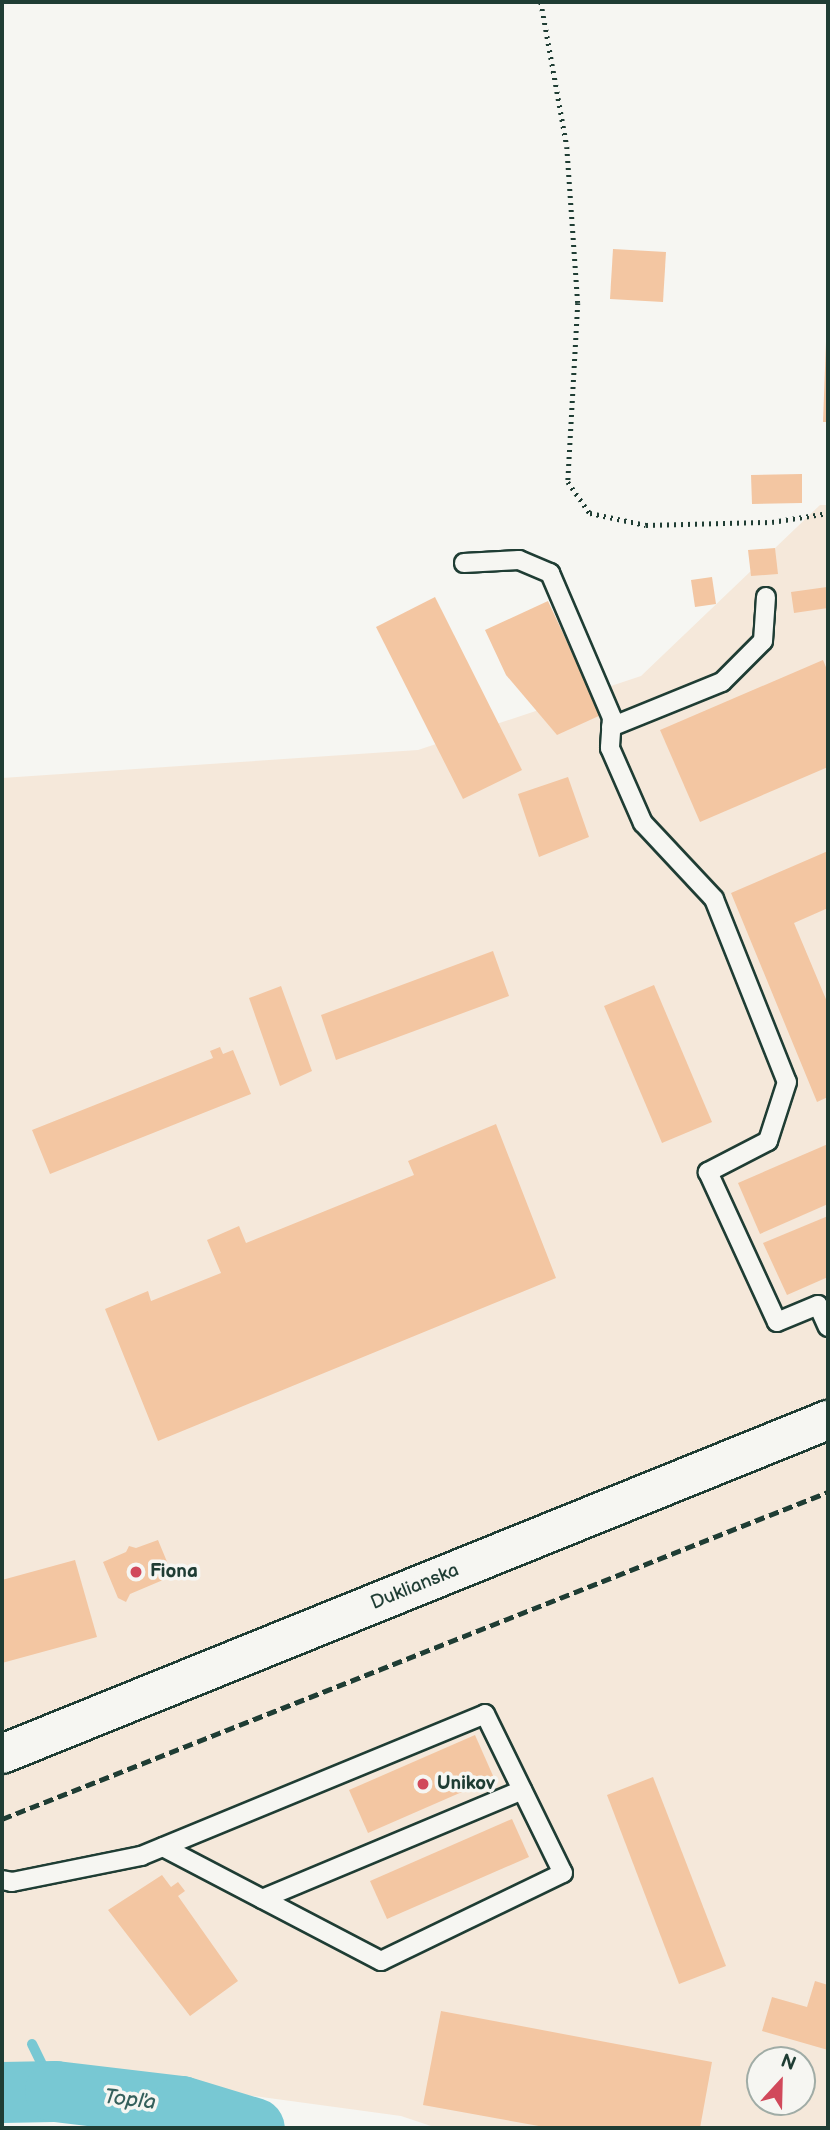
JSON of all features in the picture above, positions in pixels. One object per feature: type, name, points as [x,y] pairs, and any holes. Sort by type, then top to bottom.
[{"type":"main road","name":"Duklianska","points":[[2,1754],[828,1420]]},
{"type":"lane","points":[[464,563],[519,559],[550,572],[612,718],[610,748],[643,824],[714,899],[787,1082],[768,1141],[708,1172],[777,1322],[823,1303],[828,1327]]},
{"type":"lane","points":[[611,727],[722,682],[764,641],[766,597]]},
{"type":"lane","points":[[2,1880],[12,1882],[116,1861],[163,1847],[485,1714],[563,1873],[381,1961],[163,1847]]},
{"type":"lane","points":[[262,1899],[522,1790]]},
{"type":"path","points":[[541,2],[567,147],[578,303],[568,482],[590,513],[646,525],[772,522],[828,513]]},
{"type":"shaded area","points":[[820,505],[828,505],[828,2128],[437,2128],[401,2116],[2,2062],[2,778],[418,750],[641,676]]},
{"type":"building","points":[[613,249],[666,252],[663,302],[610,299]]},
{"type":"building","points":[[826,342],[828,422],[823,422]]},
{"type":"building","points":[[802,474],[802,503],[752,504],[751,475]]},
{"type":"building","points":[[775,548],[778,574],[751,576],[748,550]]},
{"type":"building","points":[[712,577],[716,604],[695,607],[691,580]]},
{"type":"building","points":[[827,587],[828,608],[794,613],[791,592]]},
{"type":"building","points":[[435,597],[522,770],[463,799],[376,627]]},
{"type":"building","points":[[548,601],[601,715],[557,735],[506,675],[485,630]]},
{"type":"building","points":[[823,660],[828,672],[828,767],[700,822],[660,730]]},
{"type":"building","points":[[568,777],[589,837],[539,857],[518,794]]},
{"type":"building","points":[[828,851],[828,908],[794,923],[828,1004],[828,1097],[817,1102],[731,893]]},
{"type":"building","points":[[493,951],[509,996],[336,1060],[321,1015]]},
{"type":"building","points":[[654,985],[712,1122],[662,1143],[604,1006]]},
{"type":"building","points":[[281,986],[312,1071],[280,1086],[249,998]]},
{"type":"building","points":[[220,1047],[223,1054],[233,1050],[251,1094],[50,1174],[32,1130],[213,1058],[210,1051]]},
{"type":"building","points":[[496,1124],[556,1278],[158,1441],[105,1309],[148,1291],[151,1301],[221,1273],[207,1240],[239,1226],[246,1243],[414,1175],[408,1161]]},
{"type":"building","points":[[828,1144],[828,1204],[760,1234],[738,1183]]},
{"type":"building","points":[[828,1216],[828,1277],[787,1295],[763,1243]]},
{"type":"building","points":[[158,1540],[170,1569],[161,1573],[163,1580],[130,1594],[126,1602],[118,1598],[103,1562],[126,1552],[129,1546],[136,1548]]},
{"type":"building","points":[[75,1560],[97,1637],[2,1663],[2,1580]]},
{"type":"building","points":[[475,1735],[494,1778],[368,1833],[349,1790]]},
{"type":"building","points":[[653,1777],[726,1966],[679,1984],[607,1795]]},
{"type":"building","points":[[512,1819],[529,1857],[387,1919],[370,1881]]},
{"type":"building","points":[[162,1875],[171,1887],[178,1882],[185,1891],[178,1896],[238,1981],[190,2016],[108,1910]]},
{"type":"building","points":[[815,1981],[828,1985],[828,2050],[762,2031],[772,1997],[807,2007]]},
{"type":"building","points":[[441,2011],[712,2062],[700,2128],[550,2128],[423,2105]]},
{"type":"waterway","points":[[32,2044],[55,2091]]},
{"type":"waterway","name":"Topľa","points":[[2,2092],[55,2091],[181,2106],[254,2128]]},
{"type":"railway","points":[[2,1819],[828,1492]]},
{"type":"place","name":"Fiona","points":[[136,1572]]},
{"type":"place","name":"Unikov","points":[[423,1784]]}]
